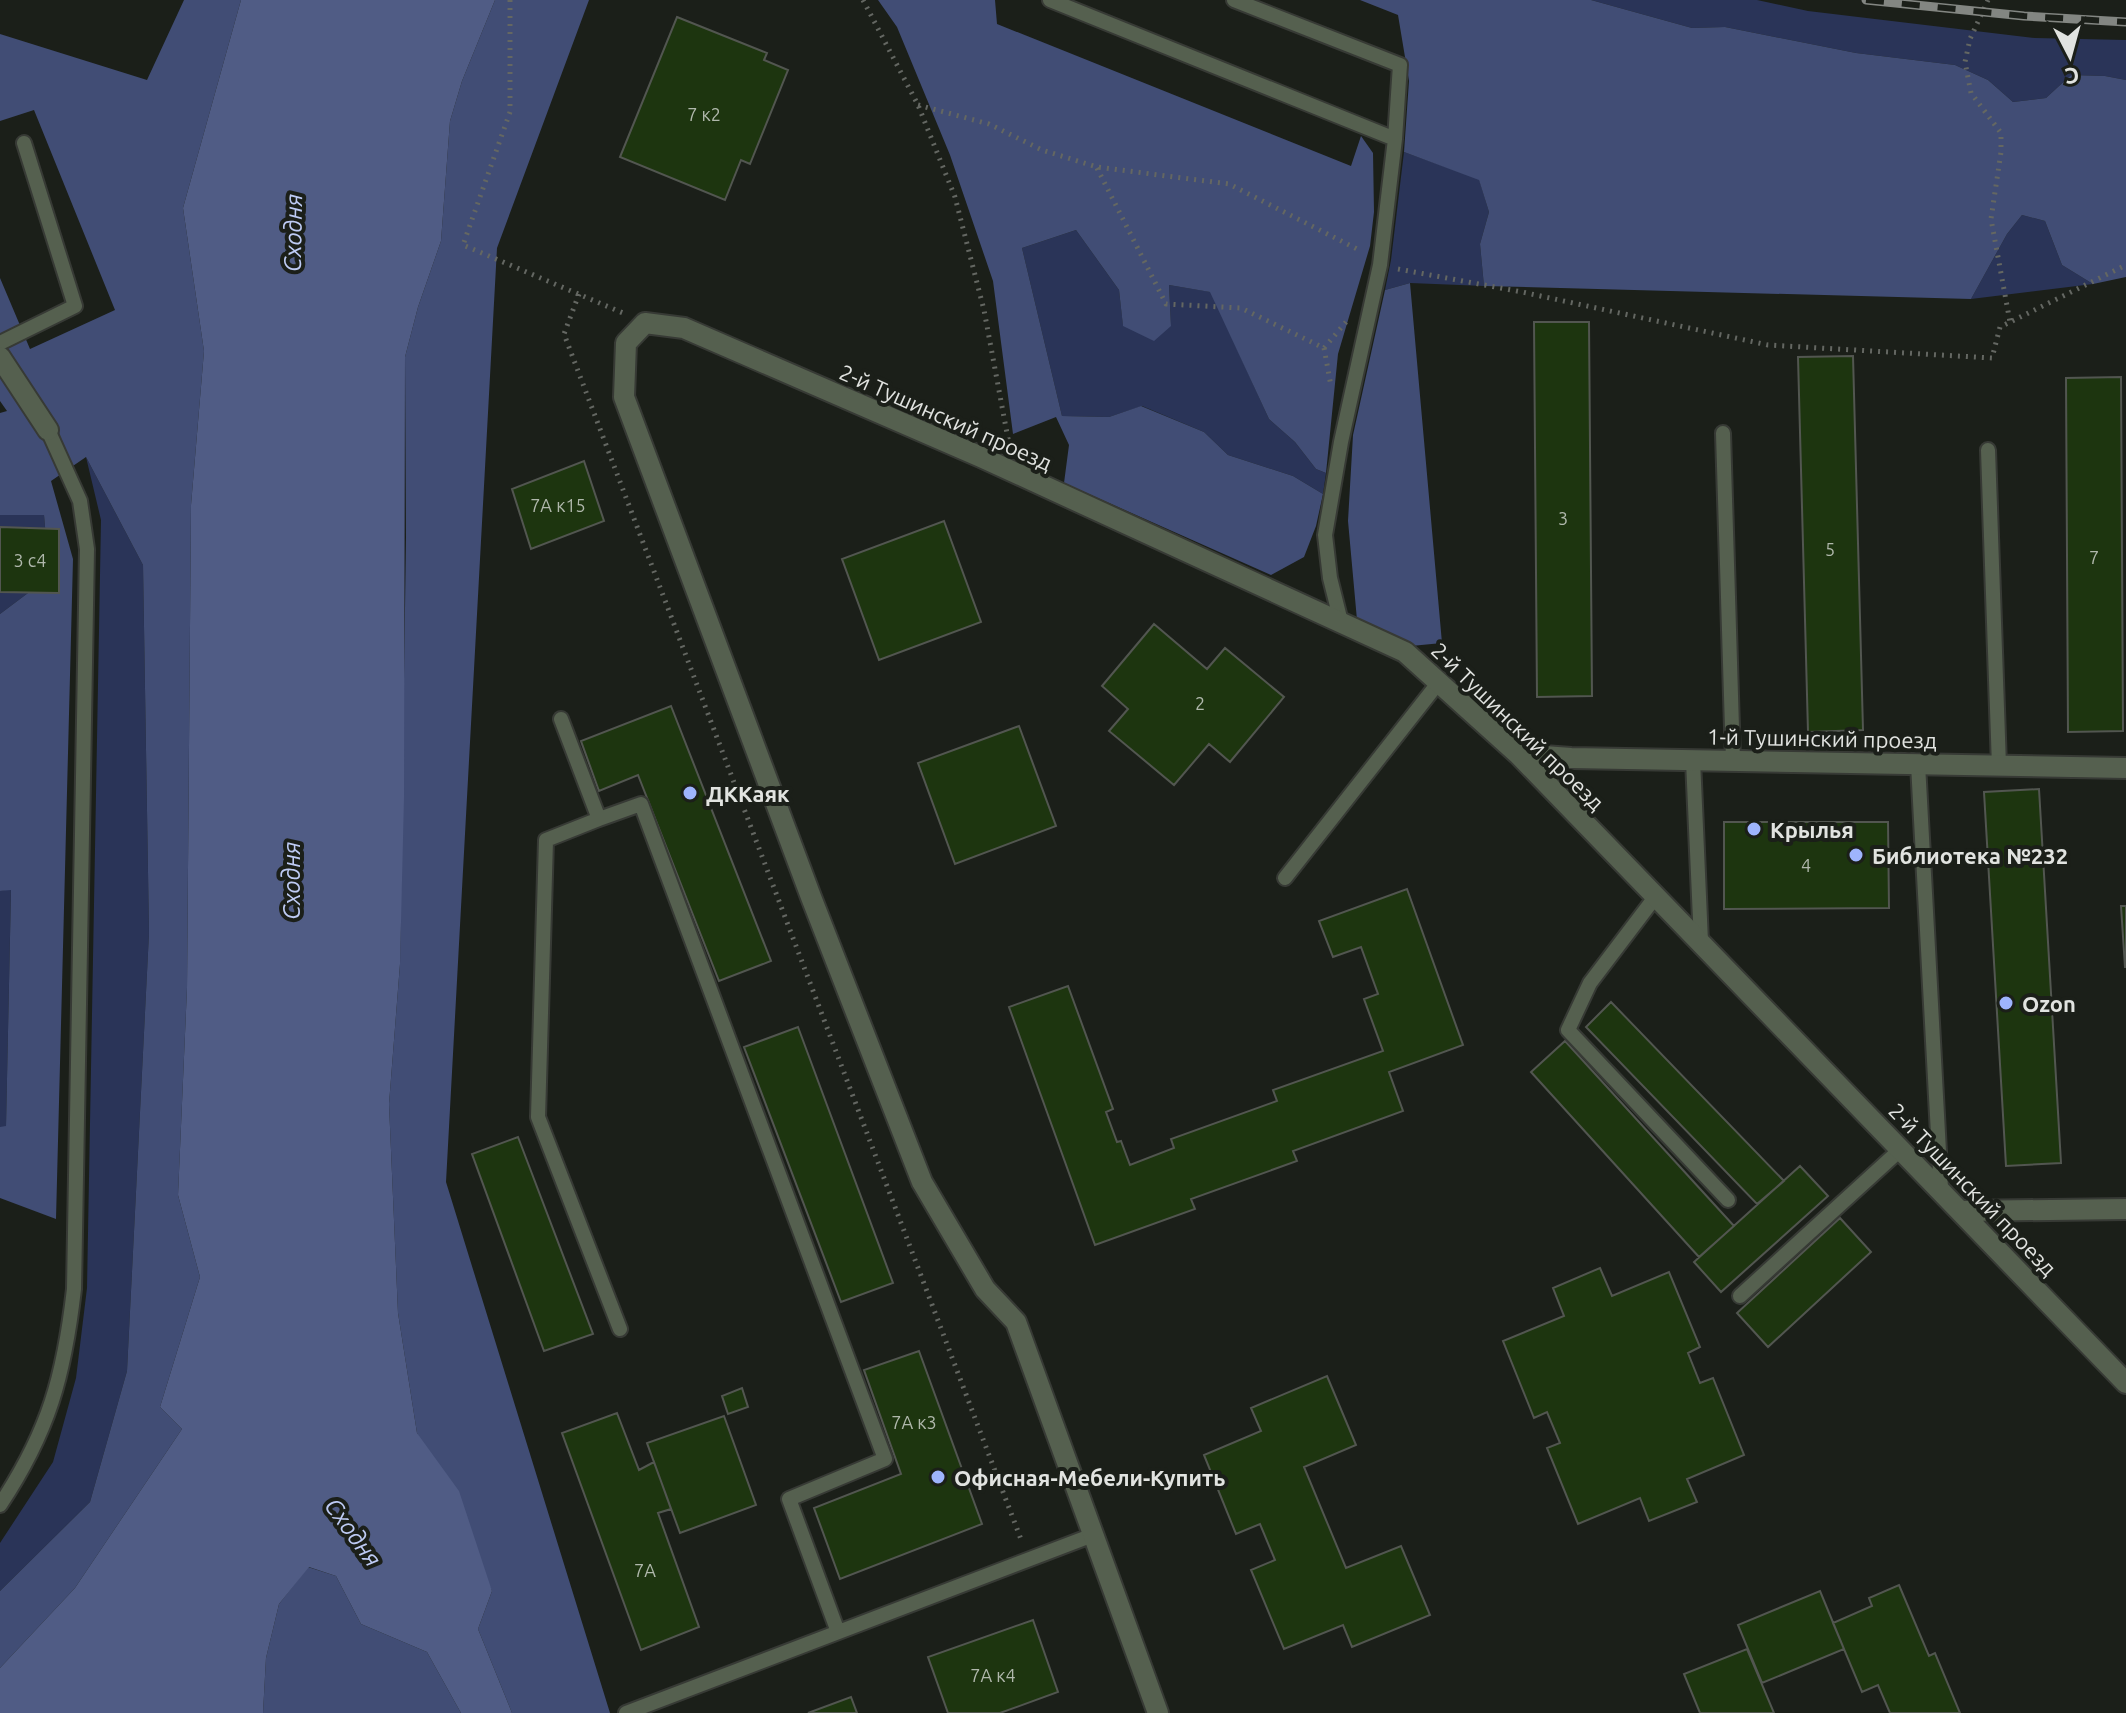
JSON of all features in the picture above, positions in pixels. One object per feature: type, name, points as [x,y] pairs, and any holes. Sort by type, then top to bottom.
[{"type":"street","name":"2-й Тушинский проезд","points":[[645,323],[684,328],[1014,473],[1405,652],[1518,754],[2126,1383]]},
{"type":"street","points":[[645,323],[626,343],[624,397],[811,897],[922,1182],[985,1289],[1016,1322],[1158,1713]]},
{"type":"street","points":[[0,357],[48,430]]},
{"type":"street","name":"1-й Тушинский проезд","points":[[1518,754],[2126,768]]},
{"type":"street","points":[[1962,1211],[2126,1209]]},
{"type":"lane","points":[[1050,0],[1395,139]]},
{"type":"lane","points":[[1234,0],[1400,65],[1380,265],[1341,442],[1325,535],[1330,578],[1341,622]]},
{"type":"lane","points":[[0,343],[75,306],[24,143]]},
{"type":"lane","points":[[0,1505],[25,1467],[50,1413],[68,1342],[74,1289],[87,549],[80,501],[48,430]]},
{"type":"lane","points":[[1723,433],[1733,761]]},
{"type":"lane","points":[[1988,450],[1999,766]]},
{"type":"lane","points":[[1285,878],[1439,682]]},
{"type":"lane","points":[[561,719],[599,819]]},
{"type":"lane","points":[[1693,760],[1701,942]]},
{"type":"lane","points":[[1918,764],[1941,1189]]},
{"type":"lane","points":[[620,1329],[538,1117],[546,840],[641,804],[885,1459],[789,1499],[838,1632]]},
{"type":"lane","points":[[1656,896],[1590,983],[1568,1030],[1728,1200]]},
{"type":"lane","points":[[1740,1296],[1901,1149]]},
{"type":"lane","points":[[626,1713],[1093,1535]]},
{"type":"path","points":[[510,0],[510,112],[463,245],[645,323]]},
{"type":"path","points":[[863,0],[918,105],[955,197],[984,310],[1014,473]]},
{"type":"path","points":[[1988,0],[1970,39],[1965,62],[1971,93],[2001,133],[1991,219],[2010,322]]},
{"type":"path","points":[[918,105],[989,124],[1042,150],[1097,167],[1229,184],[1354,247],[1380,265],[1768,345],[1992,358],[2000,327],[2126,265]]},
{"type":"path","points":[[1097,167],[1166,304],[1241,308],[1324,348],[1347,320]]},
{"type":"path","points":[[579,294],[564,334],[1029,1558]]},
{"type":"shaded area","points":[[184,0],[241,0],[183,208],[204,351],[191,505],[187,988],[178,1195],[200,1277],[160,1407],[182,1429],[75,1588],[0,1668],[0,1591],[90,1502],[127,1371],[149,933],[143,565],[86,457],[51,481],[73,559],[56,1219],[0,1198],[0,1127],[6,1126],[11,890],[0,891],[0,614],[49,572],[44,515],[0,515],[0,413],[7,411],[0,401],[0,278],[30,349],[115,310],[34,110],[0,121],[0,34],[147,80]]},
{"type":"shaded area","points":[[495,0],[589,0],[497,248],[446,1182],[610,1713],[512,1713],[478,1629],[492,1591],[417,1433],[398,1313],[389,1104],[400,964],[406,537],[405,357],[418,307],[441,241],[450,121],[462,81]]},
{"type":"shaded area","points":[[878,0],[995,0],[997,24],[1351,166],[1361,136],[1373,153],[1374,212],[1370,246],[1338,354],[1326,473],[1316,469],[1295,442],[1269,419],[1210,292],[1169,285],[1171,326],[1154,341],[1123,326],[1119,290],[1076,230],[1022,248],[1062,416],[1109,417],[1141,406],[1204,432],[1228,455],[1293,476],[1323,494],[1316,526],[1304,557],[1271,575],[1064,483],[1069,445],[1056,417],[1013,434],[993,281],[950,155],[897,27]]},
{"type":"shaded area","points":[[1360,0],[1591,0],[1692,28],[1725,27],[1856,53],[1955,65],[1988,80],[2013,102],[2046,98],[2071,75],[2126,80],[2126,277],[2093,284],[2062,265],[2045,221],[2022,215],[2007,234],[1971,299],[1484,286],[1480,244],[1489,212],[1479,180],[1404,152],[1409,81],[1398,15]]},
{"type":"shaded area","points":[[1591,0],[1757,0],[1808,11],[2035,38],[2126,40],[2126,80],[2071,75],[2046,98],[2013,102],[1988,80],[1955,65],[1856,53],[1725,27],[1692,28]]},
{"type":"shaded area","points":[[1404,152],[1479,179],[1489,212],[1480,244],[1484,286],[1410,283],[1385,290]]},
{"type":"shaded area","points":[[2022,215],[2045,221],[2062,265],[2093,284],[1971,299],[2007,234]]},
{"type":"shaded area","points":[[1076,230],[1119,290],[1123,325],[1171,326],[1169,285],[1211,292],[1269,419],[1295,442],[1316,469],[1326,473],[1323,494],[1293,476],[1228,455],[1204,432],[1142,406],[1109,417],[1062,416],[1022,248]]},
{"type":"shaded area","points":[[1410,283],[1442,643],[1411,646],[1357,620],[1348,521],[1353,435],[1385,290]]},
{"type":"shaded area","points":[[86,457],[143,565],[149,933],[127,1371],[90,1502],[0,1591],[0,1543],[53,1462],[76,1378],[87,1288],[101,520]]},
{"type":"shaded area","points":[[0,515],[44,515],[49,572],[0,614]]},
{"type":"shaded area","points":[[11,889],[6,1127],[0,1127],[0,891]]},
{"type":"shaded area","points":[[308,1567],[336,1576],[361,1624],[427,1652],[461,1713],[263,1713],[266,1658],[279,1604]]},
{"type":"water","name":"Сходня","points":[[241,0],[495,0],[462,81],[450,121],[441,241],[418,307],[405,357],[404,797],[400,964],[389,1104],[398,1313],[417,1433],[459,1491],[492,1591],[478,1629],[512,1713],[461,1713],[427,1652],[361,1624],[336,1576],[309,1567],[279,1604],[266,1658],[263,1713],[0,1713],[0,1668],[75,1588],[182,1429],[160,1407],[200,1277],[178,1195],[187,988],[191,505],[204,351],[183,208]]},
{"type":"building","points":[[677,17],[767,53],[764,60],[788,70],[750,164],[741,160],[725,200],[620,157]]},
{"type":"building","points":[[1534,322],[1589,322],[1592,696],[1537,697]]},
{"type":"building","points":[[1853,356],[1863,730],[1808,732],[1798,357]]},
{"type":"building","points":[[2121,377],[2123,731],[2068,732],[2066,378]]},
{"type":"building","points":[[584,461],[604,521],[531,549],[512,489]]},
{"type":"building","points":[[944,521],[981,622],[879,660],[842,559]]},
{"type":"building","points":[[0,527],[59,529],[59,593],[0,592]]},
{"type":"building","points":[[1154,624],[1207,669],[1225,648],[1284,697],[1230,762],[1209,744],[1174,785],[1109,731],[1128,709],[1102,686]]},
{"type":"building","points":[[671,706],[771,961],[719,981],[638,775],[599,791],[581,741]]},
{"type":"building","points":[[1019,726],[1056,826],[955,864],[918,763]]},
{"type":"building","points":[[2039,789],[2061,1163],[2006,1166],[1984,792]]},
{"type":"building","points":[[1724,822],[1888,822],[1889,908],[1724,909]]},
{"type":"building","points":[[1407,889],[1463,1045],[1389,1072],[1403,1111],[1293,1151],[1297,1161],[1191,1199],[1195,1209],[1095,1245],[1009,1007],[1068,986],[1113,1109],[1106,1112],[1130,1165],[1174,1148],[1171,1139],[1277,1101],[1273,1090],[1383,1051],[1364,999],[1378,994],[1361,947],[1333,957],[1319,921]]},
{"type":"building","points":[[2121,906],[2126,906],[2126,967],[2125,967]]},
{"type":"building","points":[[1611,1002],[1784,1181],[1757,1204],[1586,1027]]},
{"type":"building","points":[[798,1027],[893,1283],[841,1302],[744,1047]]},
{"type":"building","points":[[1565,1041],[1734,1226],[1699,1257],[1531,1072]]},
{"type":"building","points":[[518,1137],[593,1334],[544,1351],[472,1154]]},
{"type":"building","points":[[1800,1166],[1828,1196],[1721,1292],[1694,1262]]},
{"type":"building","points":[[1840,1218],[1871,1252],[1768,1347],[1737,1313]]},
{"type":"building","points":[[1600,1268],[1612,1296],[1669,1272],[1700,1347],[1688,1353],[1700,1383],[1713,1378],[1744,1455],[1687,1479],[1697,1502],[1649,1521],[1640,1498],[1578,1524],[1547,1448],[1560,1443],[1547,1412],[1534,1418],[1503,1341],[1564,1316],[1553,1288]]},
{"type":"building","points":[[919,1351],[982,1524],[840,1579],[814,1508],[901,1474],[864,1370]]},
{"type":"building","points":[[1327,1376],[1356,1445],[1304,1467],[1346,1568],[1401,1546],[1430,1615],[1352,1647],[1343,1625],[1284,1649],[1251,1570],[1275,1560],[1260,1524],[1236,1534],[1204,1455],[1261,1431],[1251,1408]]},
{"type":"building","points":[[742,1388],[748,1407],[728,1414],[722,1396]]},
{"type":"building","points":[[617,1413],[639,1470],[654,1462],[671,1509],[658,1513],[699,1627],[641,1650],[562,1433]]},
{"type":"building","points":[[724,1416],[756,1505],[680,1533],[647,1443]]},
{"type":"building","points":[[1899,1585],[1929,1656],[1935,1653],[1960,1713],[1890,1713],[1878,1685],[1862,1692],[1833,1623],[1872,1606],[1869,1598]]},
{"type":"building","points":[[1820,1591],[1844,1649],[1762,1683],[1738,1625]]},
{"type":"building","points":[[1033,1620],[1058,1692],[1000,1713],[948,1713],[928,1657]]},
{"type":"building","points":[[1747,1649],[1774,1713],[1700,1713],[1684,1674]]},
{"type":"building","points":[[851,1697],[857,1713],[808,1713]]},
{"type":"railway","points":[[1866,0],[2024,16],[2126,22]]},
{"type":"place","name":"ДККаяк","points":[[690,793]]},
{"type":"place","name":"Крылья","points":[[1754,829]]},
{"type":"place","name":"Библиотека №232","points":[[1856,855]]},
{"type":"place","name":"Ozon","points":[[2006,1003]]},
{"type":"place","name":"Офисная-Мебели-Купить","points":[[938,1477]]}]
